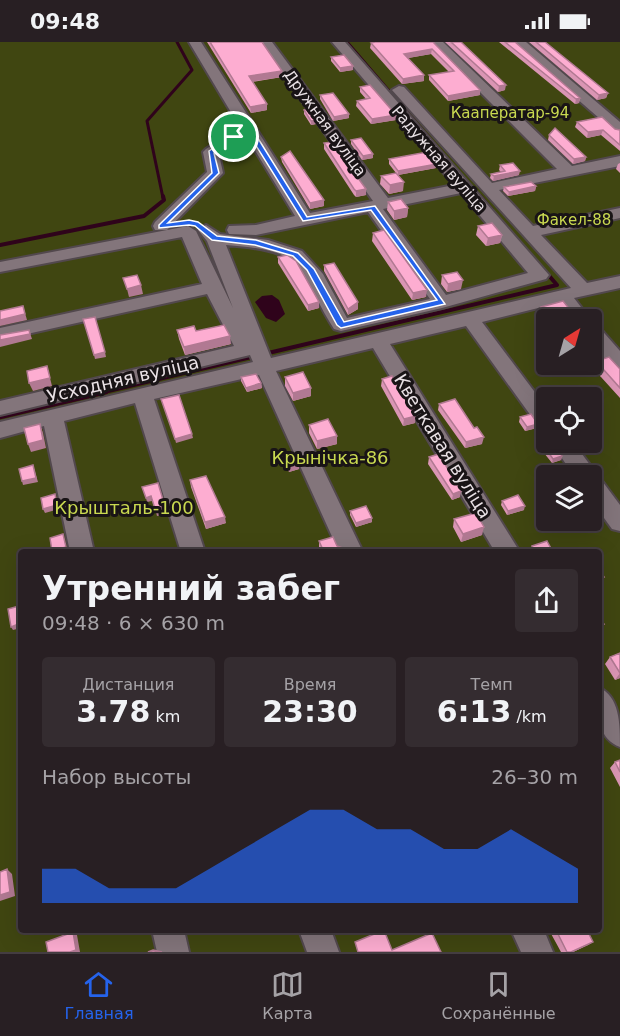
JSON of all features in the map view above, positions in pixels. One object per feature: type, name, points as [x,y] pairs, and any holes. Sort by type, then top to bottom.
[{"type":"street","points":[[195,42],[305,219]]},
{"type":"street","name":"Дружная вуліца","points":[[266,42],[442,302]]},
{"type":"street","name":"Радужная вуліца","points":[[338,42],[540,275],[442,302]]},
{"type":"street","points":[[356,42],[583,290]]},
{"type":"street","points":[[436,42],[569,172]]},
{"type":"street","points":[[518,42],[620,129]]},
{"type":"street","points":[[161,226],[215,173],[211,152],[234,137],[246,124]]},
{"type":"street","points":[[488,188],[620,160]]},
{"type":"street","points":[[211,234],[256,230],[463,188]]},
{"type":"street","points":[[529,232],[620,213]]},
{"type":"street","points":[[0,258],[161,226],[189,223],[211,234],[256,242],[295,254],[310,269],[341,325],[442,302]]},
{"type":"street","points":[[0,267],[188,231],[212,287],[257,356]]},
{"type":"street","points":[[211,234],[257,356],[350,549]]},
{"type":"street","points":[[0,430],[143,396],[257,356],[378,340],[471,320],[620,282]]},
{"type":"street","points":[[0,334],[212,287]]},
{"type":"street","points":[[562,296],[573,309]]},
{"type":"street","points":[[471,320],[536,408]]},
{"type":"street","name":"Кветкавая вуліца","points":[[378,340],[506,549]]},
{"type":"street","points":[[602,343],[620,363]]},
{"type":"street","name":"Усходняя вуліца","points":[[0,408],[257,356]]},
{"type":"street","points":[[143,396],[193,549]]},
{"type":"street","points":[[52,416],[81,549]]},
{"type":"street","points":[[602,498],[620,522]]},
{"type":"street","points":[[602,705],[620,734]]},
{"type":"street","points":[[169,933],[173,952]]},
{"type":"street","points":[[316,933],[323,952]]},
{"type":"street","points":[[528,933],[537,952]]},
{"type":"green space","points":[[0,42],[620,42],[620,952],[0,952]]},
{"type":"shaded area","points":[[272,295],[279,300],[285,314],[276,322],[266,318],[255,302],[262,296]]},
{"type":"building","points":[[210,42],[262,42],[282,71],[249,76],[267,104],[250,107]]},
{"type":"building","points":[[433,42],[480,90],[448,96],[429,75],[454,71],[432,49],[404,54],[424,75],[403,79],[371,43]]},
{"type":"building","points":[[451,42],[461,42],[506,85],[499,86]]},
{"type":"building","points":[[505,42],[515,42],[580,98],[576,99]]},
{"type":"building","points":[[536,42],[545,42],[608,93],[599,95]]},
{"type":"building","points":[[344,55],[353,66],[340,68],[331,57]]},
{"type":"building","points":[[370,85],[396,115],[372,119],[357,101],[370,98],[360,87]]},
{"type":"building","points":[[333,93],[349,114],[334,117],[320,95]]},
{"type":"building","points":[[308,109],[316,120],[311,121],[304,110]]},
{"type":"building","points":[[602,117],[615,129],[620,130],[620,145],[603,130],[588,132],[577,122]]},
{"type":"building","points":[[555,128],[586,157],[574,159],[549,135]]},
{"type":"building","points":[[361,138],[373,154],[363,156],[351,140]]},
{"type":"building","points":[[332,142],[366,189],[356,191],[354,189],[324,143]]},
{"type":"building","points":[[290,151],[324,200],[310,203],[281,157]]},
{"type":"building","points":[[427,152],[437,164],[398,171],[389,159]]},
{"type":"building","points":[[513,163],[520,171],[494,176],[491,174],[505,171],[500,165]]},
{"type":"building","points":[[396,173],[404,182],[390,185],[381,176]]},
{"type":"building","points":[[531,182],[536,186],[509,192],[504,187]]},
{"type":"building","points":[[401,199],[408,208],[394,211],[388,202]]},
{"type":"building","points":[[492,223],[502,235],[488,238],[478,226]]},
{"type":"building","points":[[384,230],[427,290],[413,293],[373,233]]},
{"type":"building","points":[[287,255],[296,261],[319,302],[308,305],[278,257]]},
{"type":"building","points":[[334,263],[358,302],[348,309],[324,265]]},
{"type":"building","points":[[457,272],[463,280],[448,284],[442,275]]},
{"type":"building","points":[[137,275],[141,285],[127,289],[123,278]]},
{"type":"building","points":[[563,301],[569,309],[543,309],[541,307]]},
{"type":"building","points":[[23,306],[25,314],[0,320],[0,311]]},
{"type":"building","points":[[95,317],[105,352],[94,355],[83,319]]},
{"type":"building","points":[[224,325],[230,336],[184,347],[177,330],[194,326],[196,331]]},
{"type":"building","points":[[29,330],[30,334],[0,340],[0,335]]},
{"type":"building","points":[[609,357],[620,369],[620,388],[602,369],[602,359]]},
{"type":"building","points":[[47,366],[50,378],[29,383],[27,371]]},
{"type":"building","points":[[303,372],[311,388],[293,393],[285,377]]},
{"type":"building","points":[[256,374],[261,383],[246,388],[241,377]]},
{"type":"building","points":[[392,376],[416,416],[404,419],[382,379]]},
{"type":"building","points":[[179,395],[192,434],[175,439],[161,399]]},
{"type":"building","points":[[455,399],[474,428],[477,427],[484,437],[466,442],[439,404]]},
{"type":"building","points":[[531,414],[536,425],[527,427],[520,417]]},
{"type":"building","points":[[328,419],[337,436],[317,441],[309,425]]},
{"type":"building","points":[[40,424],[43,440],[28,444],[24,428]]},
{"type":"building","points":[[549,453],[560,453],[562,456],[553,459]]},
{"type":"building","points":[[294,454],[299,465],[289,467],[284,456]]},
{"type":"building","points":[[439,454],[461,491],[453,494],[429,457]]},
{"type":"building","points":[[33,465],[36,478],[22,481],[19,469]]},
{"type":"building","points":[[206,476],[225,517],[205,522],[190,480]]},
{"type":"building","points":[[158,483],[166,510],[156,512],[151,496],[146,498],[142,487]]},
{"type":"building","points":[[55,494],[57,505],[43,509],[41,498]]},
{"type":"building","points":[[518,495],[525,506],[508,511],[502,501]]},
{"type":"building","points":[[366,506],[372,518],[356,523],[350,511]]},
{"type":"building","points":[[476,513],[484,527],[463,534],[454,519]]},
{"type":"building","points":[[63,534],[66,547],[52,549],[50,538]]},
{"type":"building","points":[[333,537],[337,546],[344,549],[323,549],[319,541]]},
{"type":"building","points":[[547,541],[551,549],[534,549],[532,546]]},
{"type":"building","points":[[18,606],[18,624],[11,627],[8,609]]},
{"type":"building","points":[[620,653],[620,673],[610,657]]},
{"type":"building","points":[[620,760],[620,772],[615,762]]},
{"type":"building","points":[[7,869],[10,892],[0,895],[0,872]]},
{"type":"building","points":[[73,933],[76,950],[48,952],[46,942]]},
{"type":"building","points":[[377,933],[385,933],[392,950],[432,933],[441,952],[358,952],[355,942]]},
{"type":"building","points":[[558,933],[588,933],[593,942],[567,952]]},
{"type":"waterway","points":[[163,198],[147,121],[192,70],[177,42]]},
{"type":"waterway","points":[[347,42],[481,198]]},
{"type":"waterway","points":[[0,245],[144,216],[164,200],[163,196]]},
{"type":"waterway","points":[[480,196],[492,210]]},
{"type":"waterway","points":[[264,354],[557,285],[545,271]]},
{"type":"waterway","points":[[100,393],[256,356]]},
{"type":"waterway","points":[[0,417],[106,392]]},
{"type":"route","points":[[246,124],[305,219],[373,207],[442,302],[341,325],[310,269],[295,254],[256,242],[215,238],[207,230],[189,223],[161,226],[178,212],[190,196],[215,173],[211,152],[234,137],[246,124]]},
{"type":"park label","name":"Кааператар-94","points":[[510,113]]},
{"type":"park label","name":"Факел-88","points":[[574,220]]},
{"type":"park label","name":"Крынічка-86","points":[[330,457]]},
{"type":"park label","name":"Крышталь-100","points":[[124,507]]}]
